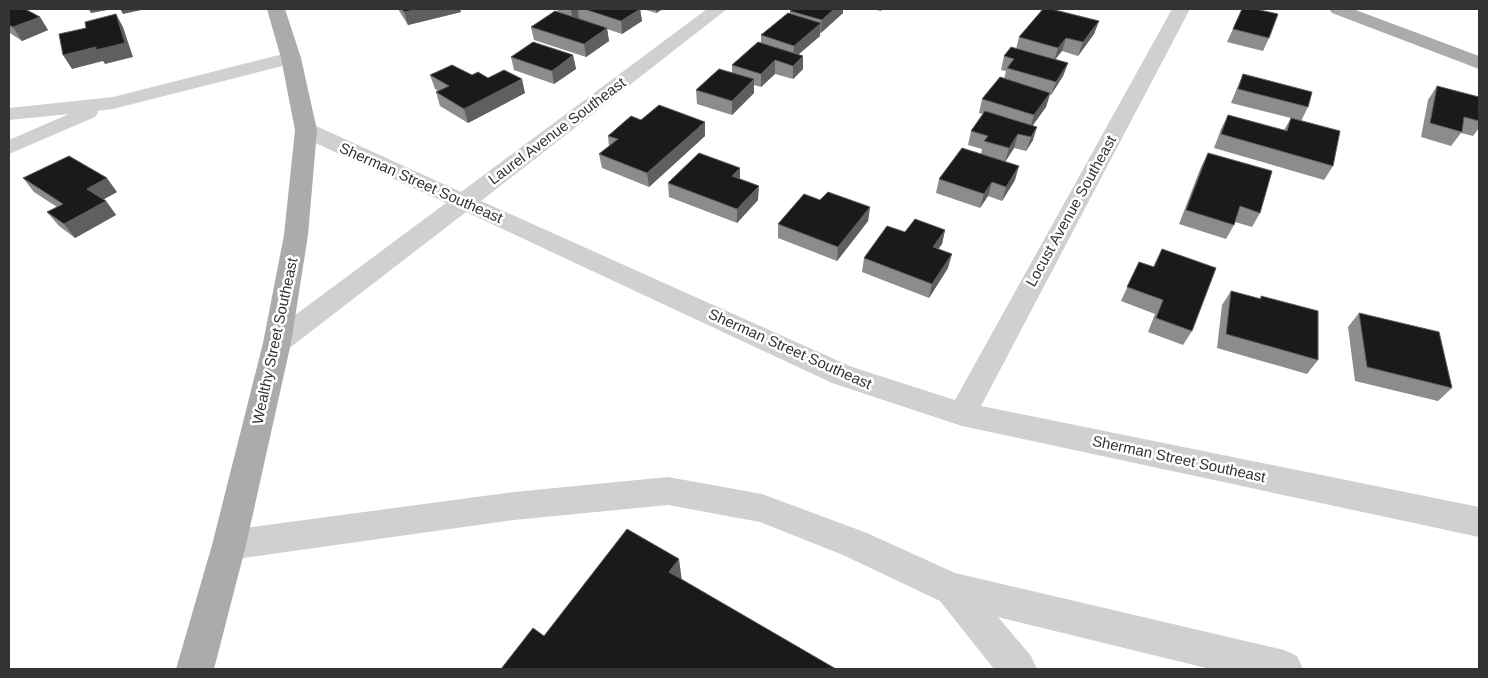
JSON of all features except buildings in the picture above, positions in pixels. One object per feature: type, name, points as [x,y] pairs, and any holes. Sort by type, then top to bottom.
[{"type":"main road","name":"Wealthy Street Southeast","points":[[195,669],[229,545],[276,343],[296,235],[306,130],[291,58],[276,9]]},
{"type":"main road","points":[[1338,9],[1479,63]]},
{"type":"street","name":"Laurel Avenue Southeast","points":[[276,343],[464,203],[718,9]]},
{"type":"street","name":"Locust Avenue Southeast","points":[[962,414],[1182,9]]},
{"type":"street","points":[[9,114],[113,103],[291,58]]},
{"type":"street","points":[[9,148],[113,103]]},
{"type":"street","name":"Sherman Street Southeast","points":[[306,130],[842,375],[962,414],[1479,522]]},
{"type":"street","points":[[229,545],[514,506],[668,491],[762,508],[855,544],[952,589],[1284,669]]},
{"type":"street","points":[[952,589],[1018,669]]}]
